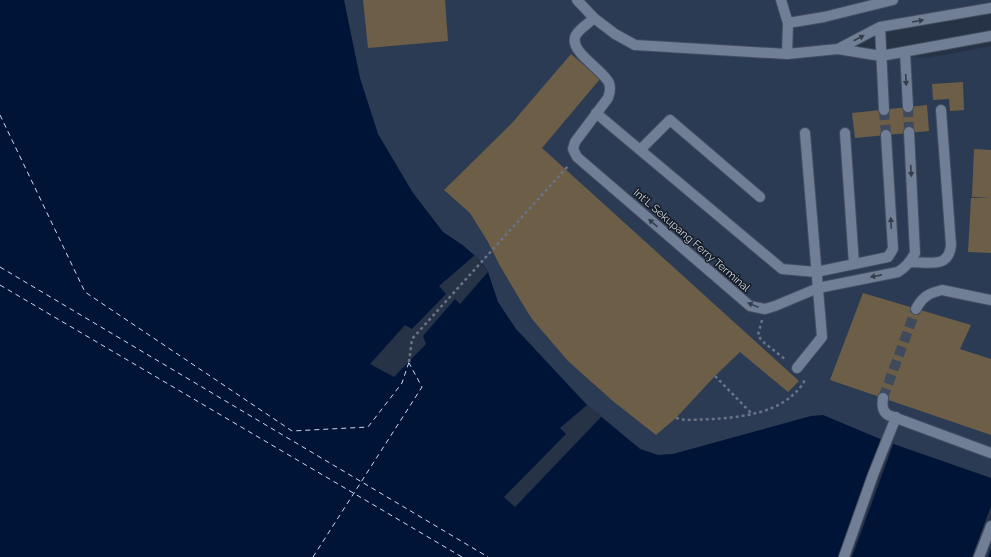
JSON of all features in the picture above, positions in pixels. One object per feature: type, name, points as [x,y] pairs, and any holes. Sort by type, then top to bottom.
[{"type":"street","points":[[578,0],[594,18],[615,34],[635,45],[787,54],[838,49],[881,56],[991,36]]},
{"type":"street","points":[[781,0],[788,23],[787,54]]},
{"type":"street","points":[[788,23],[824,17],[893,0]]},
{"type":"street","points":[[838,49],[880,27],[991,8]]},
{"type":"street","points":[[577,157],[573,149],[575,142],[608,98],[610,90],[609,82],[575,48],[574,39],[576,34],[594,18]]},
{"type":"street","points":[[880,27],[884,110]]},
{"type":"street","points":[[905,52],[908,107]]},
{"type":"street","points":[[910,262],[939,262],[945,260],[950,253],[951,245],[941,110]]},
{"type":"street","points":[[596,113],[782,269],[816,272],[888,257],[891,254],[893,249],[886,135]]},
{"type":"street","points":[[640,150],[670,120],[760,197]]},
{"type":"street","points":[[765,310],[818,288],[898,272],[910,262],[915,253],[909,132]]},
{"type":"street","points":[[797,368],[822,337],[805,133]]},
{"type":"street","points":[[845,133],[854,264]]},
{"type":"street","name":"Int'L Sekupang Ferry Terminal","points":[[577,157],[750,306],[765,310]]},
{"type":"street","points":[[916,309],[921,300],[935,291],[942,290],[991,300]]},
{"type":"street","points":[[883,398],[882,403],[884,412],[991,454]]},
{"type":"street","points":[[844,557],[873,475],[896,417]]},
{"type":"street","points":[[979,557],[991,526]]},
{"type":"path","points":[[409,362],[412,339],[577,157]]},
{"type":"path","points":[[676,418],[698,420],[753,414],[789,399],[798,390],[804,382],[805,375],[762,341],[758,335],[765,310]]},
{"type":"path","points":[[715,376],[753,414]]},
{"type":"shaded area","points":[[0,0],[344,0],[360,78],[378,134],[413,193],[443,232],[464,246],[481,262],[488,272],[498,302],[516,329],[587,405],[640,449],[658,455],[673,454],[811,416],[823,415],[885,441],[991,478],[991,557],[0,557]]},
{"type":"shaded area","points":[[344,0],[991,0],[991,7],[925,20],[816,51],[928,58],[991,46],[991,478],[811,416],[673,454],[658,455],[641,449],[587,405],[516,329],[498,302],[488,272],[475,255],[443,232],[413,193],[378,134],[360,78]]},
{"type":"pier","points":[[475,255],[488,272],[460,304],[455,299],[423,336],[426,344],[394,377],[370,364],[405,325],[412,329],[446,294],[439,286]]},
{"type":"pier","points":[[587,405],[602,416],[515,507],[504,497],[566,434],[560,428]]},
{"type":"pier","points":[[882,437],[894,442],[852,557],[838,557]]},
{"type":"pier","points":[[991,506],[991,548],[988,557],[972,557]]},
{"type":"building","points":[[363,0],[445,0],[448,41],[368,48]]},
{"type":"building","points":[[571,54],[600,79],[542,148],[799,381],[788,392],[740,352],[715,376],[676,418],[656,435],[614,402],[568,361],[532,319],[470,213],[444,190],[512,123]]},
{"type":"building","points":[[963,82],[964,110],[950,111],[949,99],[933,100],[932,84]]},
{"type":"building","points":[[927,105],[929,131],[855,138],[852,113]]},
{"type":"building","points":[[974,149],[991,150],[991,198],[972,197]]},
{"type":"building","points":[[971,198],[991,198],[991,253],[968,252]]},
{"type":"building","points":[[863,293],[971,325],[960,349],[991,359],[991,435],[830,380]]},
{"type":"ferry route","points":[[0,115],[85,292],[292,431],[368,427],[402,383],[409,362]]},
{"type":"ferry route","points":[[0,267],[488,557]]},
{"type":"ferry route","points":[[0,285],[462,557]]},
{"type":"ferry route","points":[[313,557],[422,387],[409,363]]},
{"type":"tunnel","points":[[908,107],[909,132]]},
{"type":"tunnel","points":[[884,110],[886,135]]},
{"type":"tunnel","points":[[883,398],[916,309]]}]
